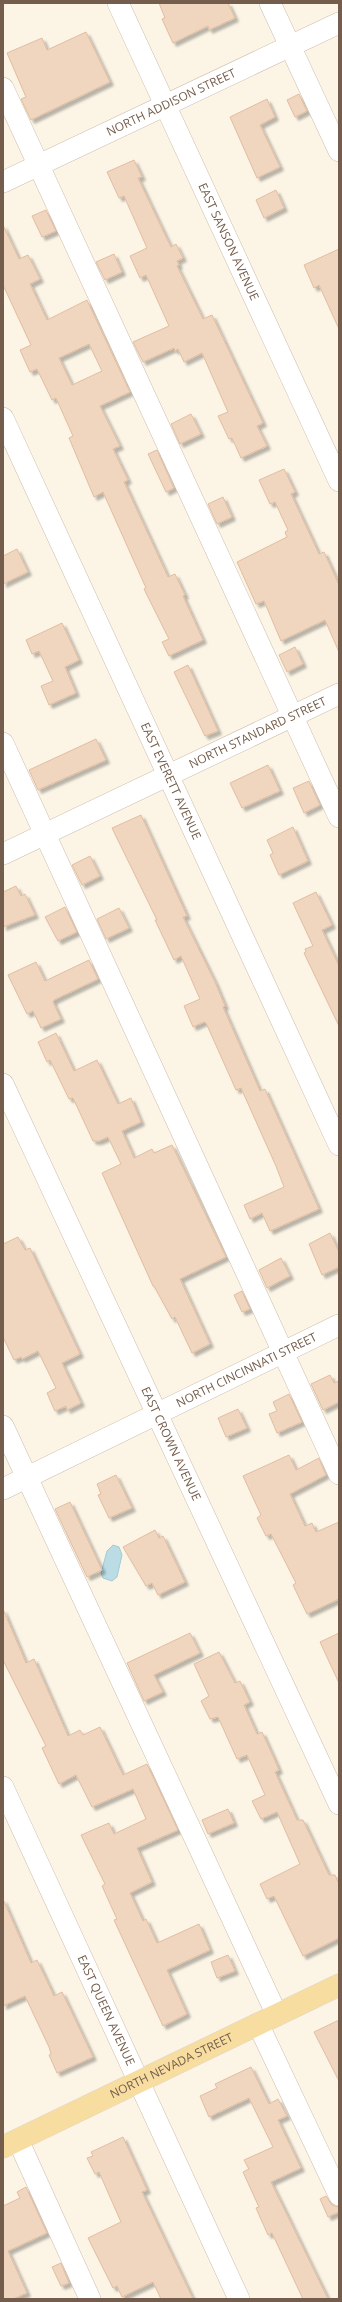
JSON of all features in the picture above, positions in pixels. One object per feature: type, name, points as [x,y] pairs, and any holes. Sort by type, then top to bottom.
[{"type":"main road","name":"NORTH NEVADA STREET","points":[[11,2143],[339,1985]]},
{"type":"street","name":"EAST SANSON AVENUE","points":[[118,3],[339,481]]},
{"type":"street","points":[[270,3],[339,152]]},
{"type":"street","name":"NORTH ADDISON STREET","points":[[3,182],[339,23]]},
{"type":"street","points":[[3,88],[339,817]]},
{"type":"street","name":"EAST EVERETT AVENUE","points":[[3,418],[339,1145]]},
{"type":"street","name":"NORTH STANDARD STREET","points":[[3,854],[339,694]]},
{"type":"street","points":[[3,743],[339,1474]]},
{"type":"street","name":"EAST CROWN AVENUE","points":[[3,1084],[159,1414],[339,1804]]},
{"type":"street","name":"NORTH CINCINNATI STREET","points":[[3,1489],[339,1325]]},
{"type":"street","points":[[3,1426],[268,2019],[339,2195]]},
{"type":"street","name":"EAST QUEEN AVENUE","points":[[3,1787],[239,2299]]},
{"type":"street","points":[[11,2143],[90,2299]]},
{"type":"water","points":[[113,1545],[119,1547],[122,1555],[117,1577],[112,1581],[103,1578],[101,1573],[107,1551]]},
{"type":"building","points":[[159,3],[228,3],[235,18],[209,30],[208,26],[173,43],[162,19],[165,18]]},
{"type":"building","points":[[86,32],[110,82],[31,120],[21,99],[26,97],[7,53],[42,38],[47,50]]},
{"type":"building","points":[[299,94],[307,111],[295,117],[287,100]]},
{"type":"building","points":[[267,99],[275,117],[260,125],[280,167],[257,178],[230,117]]},
{"type":"building","points":[[134,160],[142,177],[138,178],[171,247],[176,244],[183,258],[177,261],[179,265],[177,266],[203,319],[212,315],[263,423],[257,426],[267,446],[241,458],[232,438],[229,439],[218,416],[228,412],[202,353],[184,362],[178,349],[175,351],[174,348],[143,362],[133,342],[169,326],[146,275],[140,278],[130,256],[147,248],[124,196],[119,198],[107,172]]},
{"type":"building","points":[[276,190],[284,208],[264,218],[256,200]]},
{"type":"building","points":[[46,210],[56,231],[42,237],[32,216]]},
{"type":"building","points":[[3,225],[19,259],[28,255],[40,279],[30,284],[47,320],[87,300],[130,392],[100,406],[120,446],[113,449],[128,480],[124,482],[168,577],[175,574],[185,595],[183,596],[203,640],[169,656],[162,642],[169,639],[144,589],[146,588],[103,492],[94,497],[69,438],[73,436],[56,398],[52,400],[37,369],[30,372],[20,350],[31,345],[3,285]],"holes":[[[89,344],[102,371],[72,385],[59,358]]]},
{"type":"building","points":[[339,249],[339,329],[319,285],[314,288],[304,265]]},
{"type":"building","points":[[114,254],[122,272],[105,280],[96,262]]},
{"type":"building","points":[[191,414],[201,434],[180,444],[171,424]]},
{"type":"building","points":[[157,450],[174,488],[166,492],[148,454]]},
{"type":"building","points":[[284,469],[295,492],[291,494],[319,554],[324,552],[339,585],[339,652],[325,620],[281,641],[264,601],[256,604],[237,562],[287,537],[285,532],[288,530],[275,502],[270,504],[259,480]]},
{"type":"building","points":[[223,497],[232,517],[217,524],[208,504]]},
{"type":"building","points":[[17,549],[28,572],[3,584],[3,556]]},
{"type":"building","points":[[62,623],[79,660],[65,667],[76,693],[49,705],[41,686],[53,681],[39,651],[32,654],[26,640]]},
{"type":"building","points":[[295,647],[303,664],[287,672],[279,655]]},
{"type":"building","points":[[188,665],[218,731],[205,736],[174,672]]},
{"type":"building","points":[[96,739],[106,760],[38,790],[29,770]]},
{"type":"building","points":[[268,765],[280,791],[242,808],[230,783]]},
{"type":"building","points":[[309,781],[320,805],[304,813],[293,788]]},
{"type":"building","points":[[141,815],[187,916],[183,917],[215,982],[225,1006],[223,1007],[260,1091],[265,1089],[319,1209],[270,1231],[262,1213],[250,1219],[244,1205],[284,1187],[276,1166],[241,1088],[236,1090],[206,1023],[204,1022],[193,1027],[184,1006],[200,999],[181,956],[174,960],[155,920],[157,920],[112,828]]},
{"type":"building","points":[[293,827],[308,861],[279,875],[270,855],[273,853],[267,840]]},
{"type":"building","points":[[90,856],[100,876],[82,885],[72,865]]},
{"type":"building","points":[[16,886],[21,896],[25,894],[35,915],[3,927],[3,892]]},
{"type":"building","points":[[316,892],[332,925],[322,930],[339,966],[339,1026],[304,953],[306,952],[305,949],[313,946],[293,903]]},
{"type":"building","points":[[65,907],[77,932],[58,941],[45,917]]},
{"type":"building","points":[[119,908],[129,928],[106,939],[97,919]]},
{"type":"building","points":[[89,960],[98,979],[54,1000],[53,1002],[61,1019],[41,1028],[33,1011],[27,1014],[8,975],[36,962],[45,981]]},
{"type":"building","points":[[56,1033],[74,1071],[97,1060],[118,1104],[131,1098],[141,1122],[122,1131],[134,1158],[152,1149],[154,1153],[172,1145],[226,1257],[180,1279],[210,1344],[192,1353],[175,1317],[172,1319],[153,1286],[102,1173],[121,1164],[108,1137],[99,1141],[93,1141],[73,1098],[69,1099],[50,1060],[47,1062],[38,1042]]},
{"type":"building","points":[[330,1233],[339,1252],[339,1267],[322,1275],[309,1244]]},
{"type":"building","points":[[18,1237],[25,1250],[30,1248],[80,1354],[62,1363],[81,1403],[67,1410],[66,1406],[55,1411],[53,1407],[47,1393],[56,1388],[38,1351],[22,1359],[21,1357],[14,1360],[3,1337],[3,1244]]},
{"type":"building","points":[[281,1258],[290,1276],[267,1288],[259,1270]]},
{"type":"building","points":[[242,1291],[250,1309],[242,1312],[234,1295]]},
{"type":"building","points":[[330,1375],[334,1383],[339,1381],[339,1402],[323,1410],[311,1384]]},
{"type":"building","points":[[289,1394],[302,1422],[277,1433],[269,1414],[277,1411],[273,1402]]},
{"type":"building","points":[[238,1409],[247,1428],[226,1437],[218,1418]]},
{"type":"building","points":[[289,1455],[296,1470],[319,1458],[326,1475],[290,1494],[305,1526],[312,1523],[316,1532],[339,1522],[339,1599],[307,1614],[293,1585],[296,1583],[271,1534],[266,1536],[257,1518],[261,1515],[243,1476]]},
{"type":"building","points":[[116,1475],[132,1508],[109,1518],[98,1495],[101,1494],[97,1484]]},
{"type":"building","points":[[70,1502],[102,1570],[87,1577],[55,1509]]},
{"type":"building","points":[[155,1530],[159,1538],[163,1536],[185,1582],[158,1595],[152,1583],[146,1586],[123,1547]]},
{"type":"building","points":[[3,1609],[26,1663],[34,1659],[68,1736],[80,1730],[83,1735],[100,1727],[123,1775],[147,1764],[178,1830],[137,1848],[152,1882],[130,1893],[143,1921],[146,1919],[157,1943],[199,1924],[210,1950],[167,1970],[187,2014],[163,2026],[114,1920],[117,1919],[102,1886],[105,1884],[81,1835],[109,1823],[114,1834],[146,1819],[133,1789],[92,1807],[76,1775],[59,1784],[42,1748],[46,1746],[3,1660]]},
{"type":"building","points":[[190,1633],[200,1653],[154,1675],[163,1692],[144,1701],[127,1663]]},
{"type":"building","points":[[339,1633],[339,1683],[320,1642]]},
{"type":"building","points":[[219,1652],[235,1683],[240,1681],[250,1702],[244,1705],[257,1734],[262,1732],[279,1770],[275,1772],[297,1820],[303,1820],[329,1875],[335,1875],[339,1884],[339,1938],[303,1956],[274,1896],[267,1899],[260,1884],[300,1864],[277,1812],[261,1819],[252,1801],[265,1795],[247,1755],[237,1759],[218,1717],[210,1719],[201,1701],[209,1696],[194,1664]]},
{"type":"building","points":[[228,1809],[234,1823],[208,1834],[202,1820]]},
{"type":"building","points":[[3,1899],[31,1963],[37,1960],[54,1996],[62,1992],[93,2057],[57,2073],[49,2055],[51,2054],[49,2047],[25,1996],[3,2006]]},
{"type":"building","points":[[228,1955],[235,1971],[217,1978],[211,1962]]},
{"type":"building","points":[[339,2020],[339,2081],[314,2032]]},
{"type":"building","points":[[251,2067],[269,2104],[278,2099],[287,2116],[278,2120],[301,2168],[271,2182],[328,2299],[303,2299],[272,2233],[268,2235],[256,2208],[259,2207],[243,2172],[249,2169],[244,2160],[273,2147],[249,2098],[209,2117],[200,2096],[217,2088],[215,2084]]},
{"type":"building","points":[[123,2137],[147,2190],[142,2192],[193,2299],[161,2299],[153,2282],[122,2297],[117,2286],[113,2288],[88,2238],[121,2222],[99,2172],[95,2174],[87,2158],[93,2156],[91,2152]]},
{"type":"building","points":[[26,2187],[47,2233],[8,2251],[27,2293],[13,2299],[3,2299],[3,2206],[20,2198],[17,2192]]},
{"type":"building","points":[[326,2196],[332,2205],[339,2207],[339,2212],[328,2217],[320,2199]]},
{"type":"building","points":[[61,2263],[69,2283],[61,2286],[52,2267]]}]
